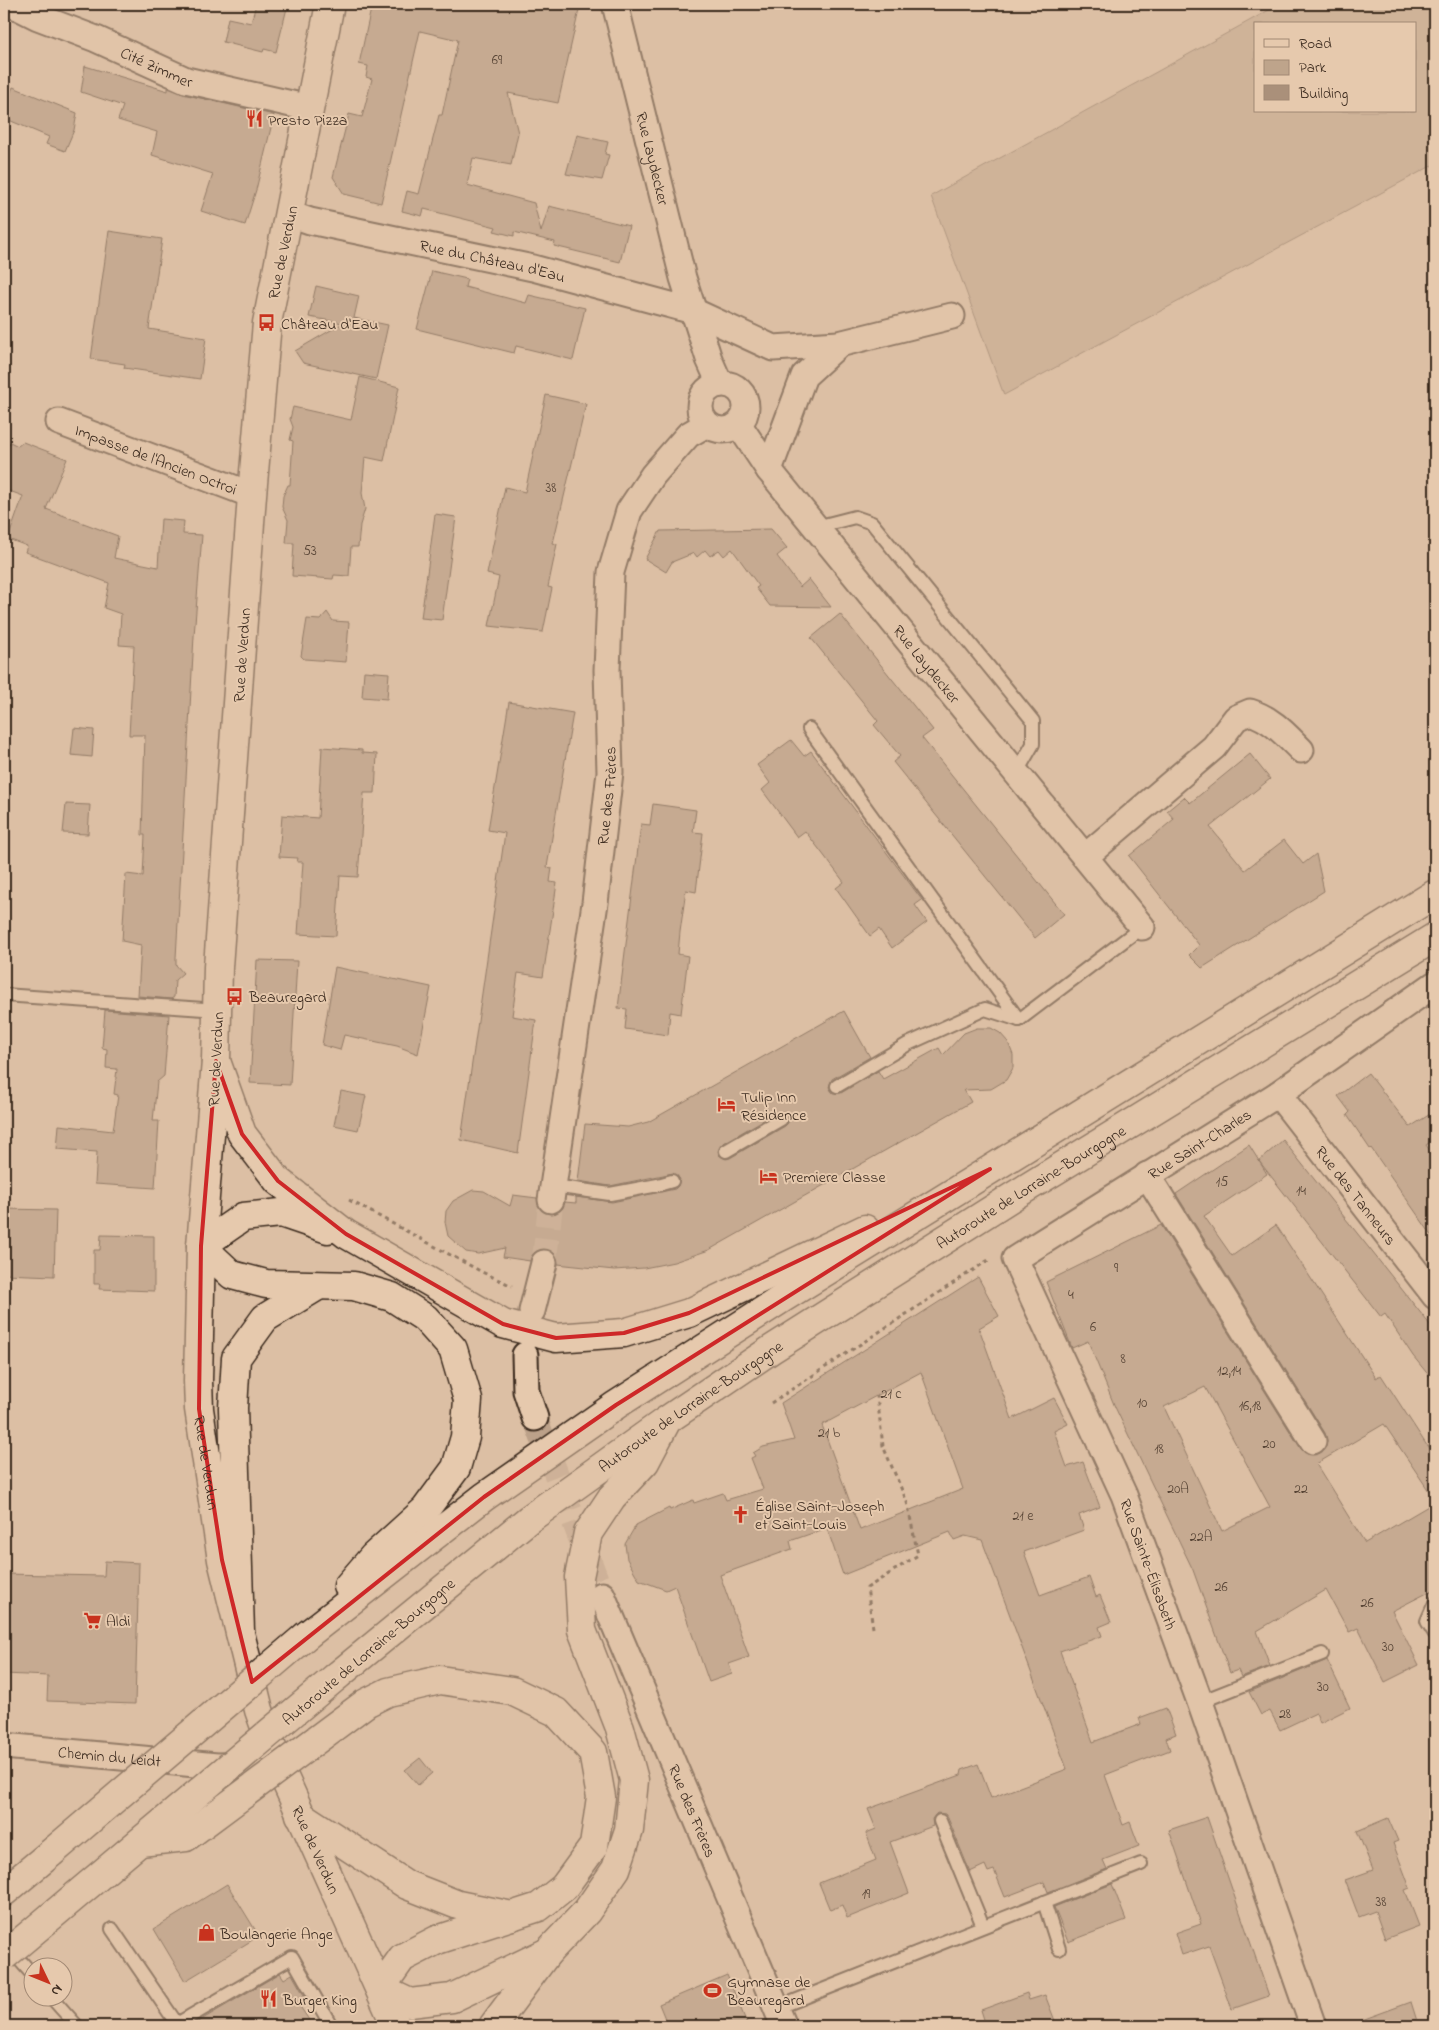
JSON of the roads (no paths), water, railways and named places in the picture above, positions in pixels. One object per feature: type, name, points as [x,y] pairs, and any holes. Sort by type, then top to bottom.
[{"type":"main road","name":"Rue de Verdun","points":[[330,4],[267,323],[252,495],[219,957],[216,1061],[201,1246],[198,1381],[199,1409],[222,1560],[265,1730],[300,1814],[396,2026]]},
{"type":"main road","points":[[4,1892],[307,1635],[484,1497],[616,1405],[990,1169],[1435,894]]},
{"type":"main road","name":"Autoroute de Lorraine-Bourgogne","points":[[4,1956],[338,1676],[529,1519],[667,1420],[772,1350],[1004,1202],[1435,937]]},
{"type":"main road","points":[[216,1061],[242,1134],[278,1181],[346,1234],[503,1324],[556,1338],[624,1333],[689,1313],[990,1169]]},
{"type":"main road","points":[[307,1635],[373,1557],[424,1510],[456,1468],[465,1437],[468,1400],[453,1349],[425,1318],[392,1297],[354,1286],[316,1287],[266,1284],[232,1275],[201,1246],[242,1217],[281,1214],[346,1234]]},
{"type":"main road","points":[[240,1632],[233,1408],[236,1358],[264,1318],[316,1287]]},
{"type":"main road","points":[[493,2026],[548,1952],[587,1911],[616,1870],[629,1830],[634,1780],[620,1728],[582,1630],[579,1578],[588,1533],[612,1497],[645,1462],[667,1420]]},
{"type":"main road","points":[[140,1842],[186,1836],[366,1703],[388,1692],[440,1680],[512,1691],[556,1712],[593,1752],[601,1797],[594,1846],[564,1886],[539,1907],[437,1940],[402,1958],[380,1989],[410,2003],[452,1998],[548,1952]]},
{"type":"main road","points":[[300,1814],[407,1885],[458,1906],[516,1916]]},
{"type":"street","name":"Cité Zimmer","points":[[12,4],[38,18],[96,39],[186,80],[309,108]]},
{"type":"street","name":"Rue Laydecker","points":[[616,4],[693,311],[720,384]]},
{"type":"street","name":"Rue du Château d'Eau","points":[[290,214],[310,221],[533,268],[693,311]]},
{"type":"street","points":[[693,311],[773,348],[839,344],[952,316]]},
{"type":"street","points":[[769,470],[804,376],[839,344]]},
{"type":"street","points":[[720,384],[734,387],[744,398],[746,412],[738,425],[733,428],[719,430],[707,424],[701,411],[703,396],[707,391],[720,384]]},
{"type":"street","name":"Impasse de l'Ancien Octroi","points":[[59,422],[252,495]]},
{"type":"street","name":"Rue des Frères","points":[[552,1193],[595,902],[610,772],[606,670],[611,572],[629,511],[653,475],[688,434],[707,424]]},
{"type":"street","name":"Rue Laydecker","points":[[738,425],[769,470],[1086,856],[1142,927]]},
{"type":"street","points":[[1086,856],[1214,746],[1236,718],[1250,712],[1263,716],[1275,724],[1301,750]]},
{"type":"street","name":"Rue Saint-Charles","points":[[1313,1441],[1147,1174],[1278,1094],[1435,984]]},
{"type":"street","name":"Rue des Tanneurs","points":[[1278,1094],[1435,1296]]},
{"type":"street","name":"Rue Sainte-Élisabeth","points":[[1147,1174],[1015,1259],[1124,1495],[1200,1702],[1313,2026]]},
{"type":"street","points":[[534,1301],[544,1263]]},
{"type":"street","points":[[525,1355],[526,1391],[535,1418]]},
{"type":"street","name":"Rue des Frères","points":[[602,1596],[780,2017]]},
{"type":"street","points":[[217,1766],[265,1730]]},
{"type":"street","name":"Chemin du Leidt","points":[[4,1746],[217,1766],[278,1764]]},
{"type":"lane","points":[[816,527],[855,517],[872,523],[1034,721],[1033,744],[1017,772]]},
{"type":"lane","points":[[809,729],[1019,1020]]},
{"type":"lane","points":[[1019,1020],[1142,927]]},
{"type":"lane","points":[[4,995],[218,1010]]},
{"type":"lane","points":[[837,1086],[908,1044],[985,1009],[1019,1020]]},
{"type":"lane","points":[[726,1151],[781,1119]]},
{"type":"lane","points":[[552,1193],[610,1194],[658,1186],[672,1181]]},
{"type":"lane","points":[[1435,1604],[1427,1621],[1435,1634]]},
{"type":"lane","points":[[1200,1702],[1322,1654]]},
{"type":"lane","points":[[940,1821],[983,1926]]},
{"type":"lane","points":[[780,2017],[983,1926],[1141,1864]]},
{"type":"lane","points":[[1044,1902],[1059,1949]]},
{"type":"lane","points":[[112,1929],[177,2024],[292,1957],[329,2022],[323,2026]]},
{"type":"lane","points":[[4,1941],[22,1962]]},
{"type":"lane","points":[[61,2008],[77,2026]]},
{"type":"tunnel","points":[[544,1263],[551,1200]]},
{"type":"tunnel","points":[[535,1418],[602,1595]]},
{"type":"place","name":"Presto Pizza","points":[[254,119]]},
{"type":"place","name":"Château d'Eau","points":[[267,323]]},
{"type":"place","name":"Beauregard","points":[[235,996]]},
{"type":"place","name":"Tulip Inn Résidence","points":[[727,1105]]},
{"type":"place","name":"Premiere Classe","points":[[769,1176]]},
{"type":"place","name":"Église Saint-Joseph et Saint-Louis","points":[[741,1514]]},
{"type":"place","name":"Aldi","points":[[92,1620]]},
{"type":"place","name":"Boulangerie Ange","points":[[206,1933]]},
{"type":"place","name":"Gymnase de Beauregard","points":[[713,1990]]},
{"type":"place","name":"Burger King","points":[[269,1999]]}]
